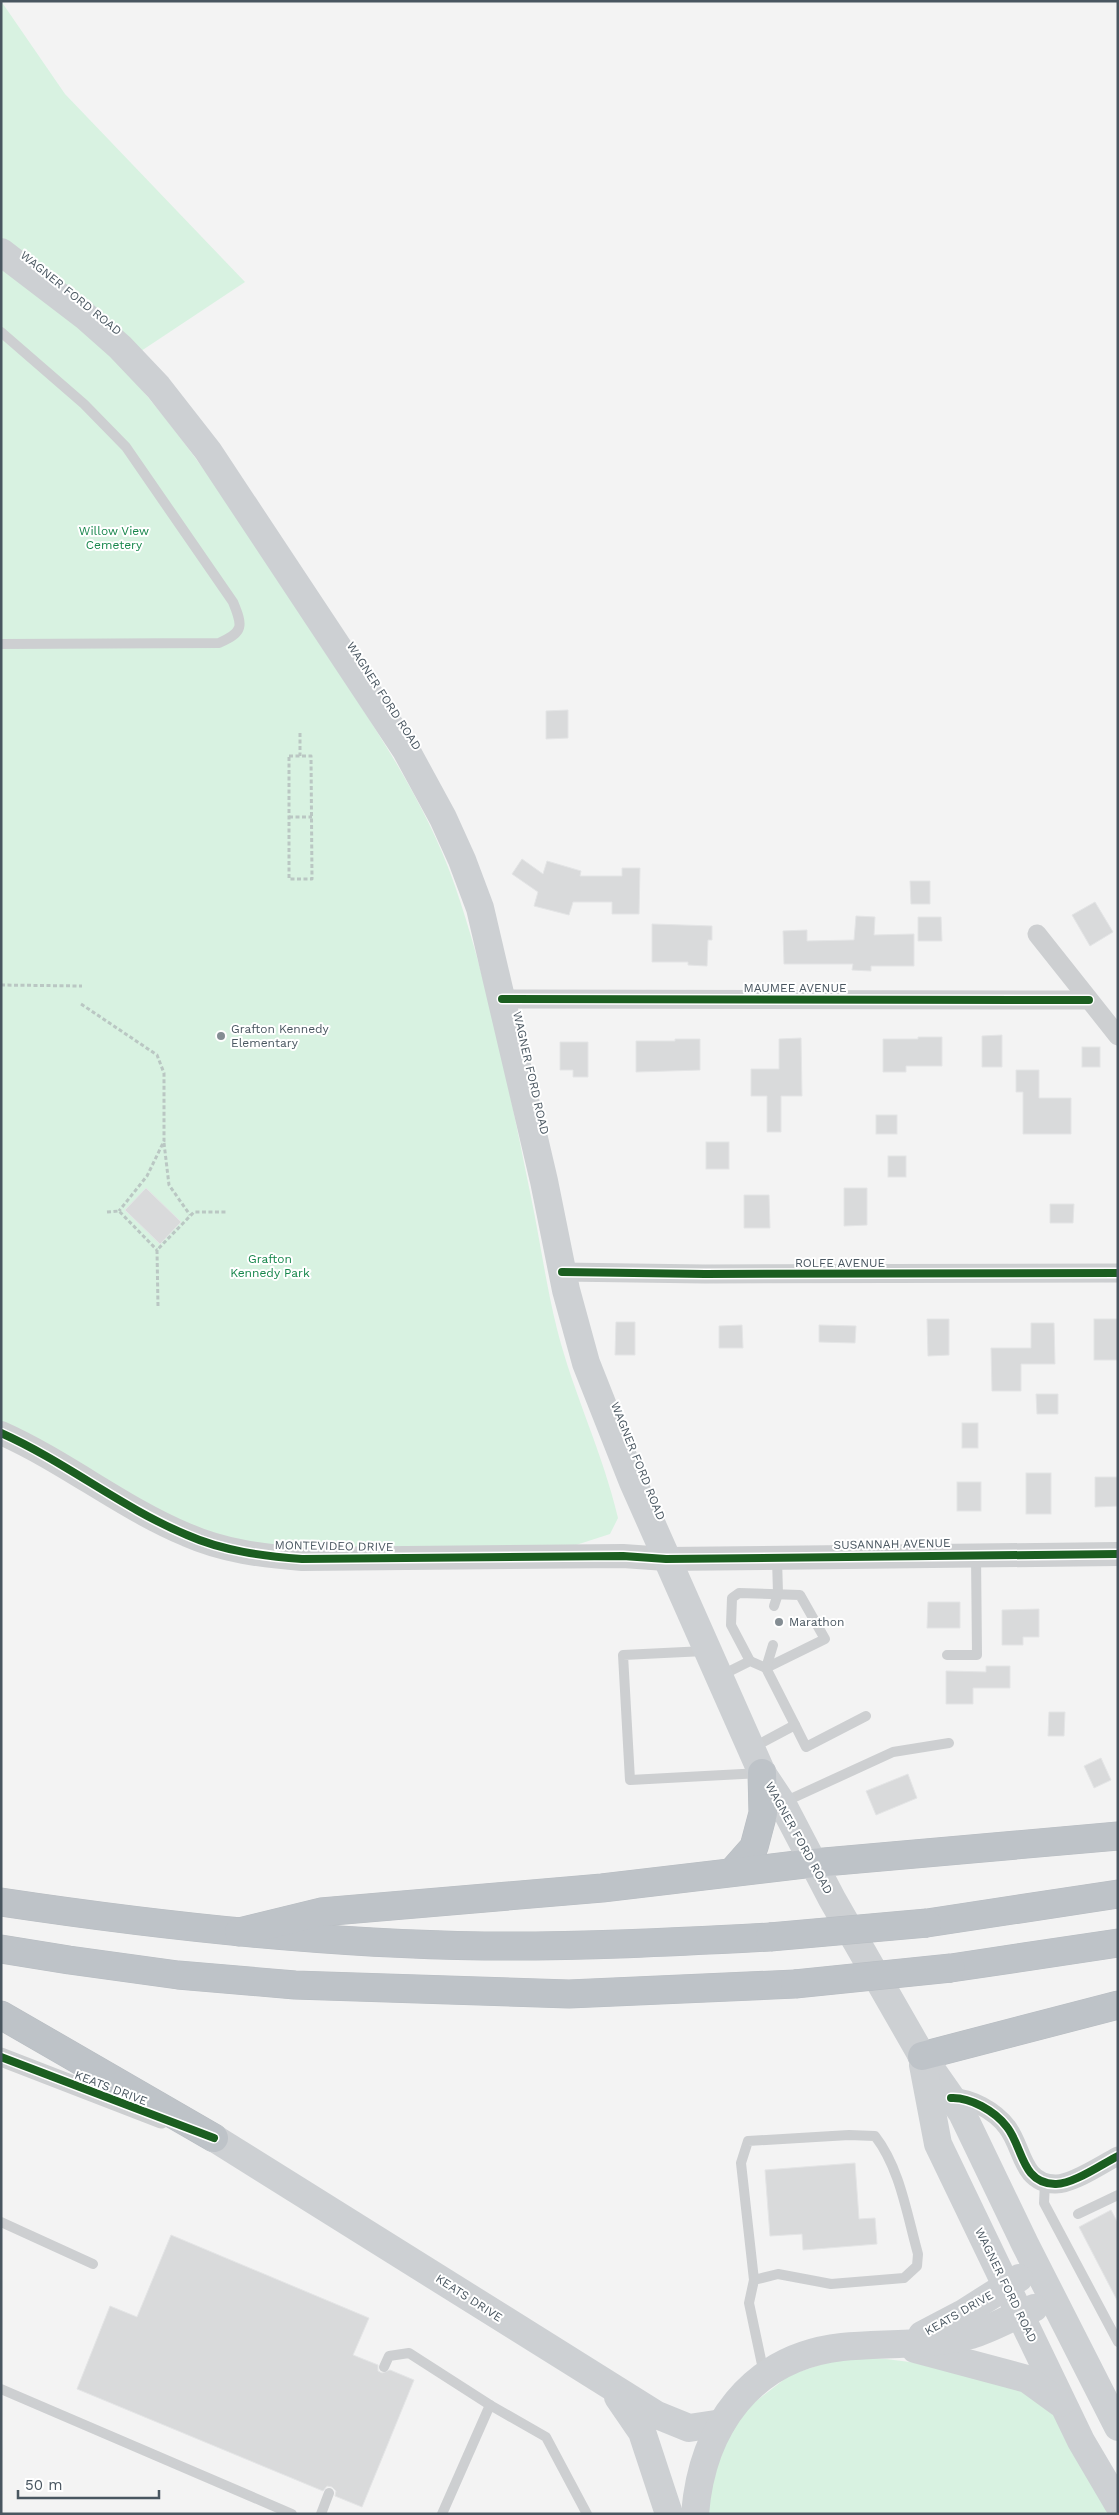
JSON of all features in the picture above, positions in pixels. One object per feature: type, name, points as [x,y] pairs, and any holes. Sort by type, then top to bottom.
[{"type":"highway","points":[[732,1872],[754,1847],[763,1813],[762,1773]]},
{"type":"highway","points":[[239,1932],[321,1912],[602,1888],[813,1863],[1118,1836]]},
{"type":"highway","points":[[1,1902],[107,1918],[239,1932],[483,1946],[612,1944],[770,1937],[927,1923],[1118,1894]]},
{"type":"highway","points":[[1,1949],[178,1975],[295,1985],[569,1994],[795,1984],[951,1968],[1118,1943]]},
{"type":"highway","points":[[922,2056],[1118,2005]]},
{"type":"highway","points":[[1,2016],[214,2138]]},
{"type":"main road","name":"WAGNER FORD ROAD","points":[[1,252],[84,316],[120,347],[145,374],[208,451],[406,750],[443,818],[462,860],[480,908],[544,1181],[562,1272],[586,1363],[633,1482],[762,1773],[782,1803],[813,1863],[922,2056],[962,2113],[1118,2427]]},
{"type":"main road","name":"WAGNER FORD ROAD","points":[[922,2056],[938,2144],[1027,2311],[1065,2408],[1081,2441],[1118,2504]]},
{"type":"main road","name":"KEATS DRIVE","points":[[214,2138],[333,2211],[613,2390],[657,2415],[690,2428],[722,2423]]},
{"type":"main road","points":[[976,2142],[988,2216],[1012,2282]]},
{"type":"main road","name":"KEATS DRIVE","points":[[897,2344],[922,2335],[962,2314],[1012,2282]]},
{"type":"main road","name":"KEATS DRIVE","points":[[695,2514],[700,2474],[710,2445],[722,2423],[741,2397],[764,2374],[791,2361],[840,2347],[935,2342],[972,2335],[1027,2311]]},
{"type":"main road","points":[[1027,2311],[1083,2405],[1118,2445]]},
{"type":"main road","points":[[897,2344],[1027,2379],[1065,2408]]},
{"type":"main road","points":[[613,2390],[642,2432],[669,2514]]},
{"type":"street","points":[[1037,934],[1118,1036]]},
{"type":"street","name":"MAUMEE AVENUE","points":[[502,999],[1089,1000]]},
{"type":"street","name":"ROLFE AVENUE","points":[[562,1272],[705,1274],[1118,1273]]},
{"type":"street","name":"MONTEVIDEO DRIVE","points":[[1,1433],[72,1470],[148,1517],[188,1536],[223,1547],[268,1556],[302,1559],[622,1556],[666,1559]]},
{"type":"street","name":"SUSANNAH AVENUE","points":[[666,1559],[976,1554],[1118,1554]]},
{"type":"street","name":"KEATS DRIVE","points":[[1,2057],[214,2138]]},
{"type":"street","points":[[951,2098],[978,2104],[996,2116],[1008,2127],[1024,2165],[1030,2174],[1046,2182],[1055,2184],[1066,2183],[1118,2156]]},
{"type":"lane","points":[[1,332],[84,404],[126,447],[233,602],[239,617],[240,628],[235,636],[219,643],[1,644]]},
{"type":"lane","points":[[947,1655],[978,1655],[976,1554]]},
{"type":"lane","points":[[774,1606],[778,1594],[776,1557]]},
{"type":"lane","points":[[766,1668],[825,1639],[800,1594],[739,1593],[732,1598],[731,1625],[750,1661],[766,1668],[806,1747],[866,1716]]},
{"type":"lane","points":[[766,1668],[773,1645]]},
{"type":"lane","points":[[708,1651],[623,1655],[630,1780],[762,1773]]},
{"type":"lane","points":[[720,1676],[750,1661]]},
{"type":"lane","points":[[751,1748],[795,1725]]},
{"type":"lane","points":[[782,1803],[893,1752],[949,1743]]},
{"type":"lane","points":[[754,2280],[778,2274],[831,2284],[904,2278],[917,2266],[918,2254],[893,2168],[883,2146],[875,2136],[849,2135],[748,2142],[741,2163],[754,2280],[749,2303],[764,2374]]},
{"type":"lane","points":[[1046,2182],[1044,2204],[1118,2342]]},
{"type":"lane","points":[[1078,2214],[1118,2195]]},
{"type":"lane","points":[[1,2222],[93,2264]]},
{"type":"lane","points":[[384,2367],[389,2356],[409,2353],[490,2405],[546,2437],[587,2514]]},
{"type":"lane","points":[[1,2389],[292,2514]]},
{"type":"lane","points":[[442,2514],[490,2405]]},
{"type":"lane","points":[[321,2514],[329,2494]]},
{"type":"path","points":[[300,733],[300,756]]},
{"type":"path","points":[[289,756],[300,756],[311,756],[312,879],[289,879],[289,756]]},
{"type":"path","points":[[289,817],[312,816]]},
{"type":"path","points":[[1,985],[82,986]]},
{"type":"path","points":[[81,1004],[157,1055],[164,1073],[164,1141],[169,1186],[190,1215]]},
{"type":"path","points":[[119,1212],[147,1176],[164,1141]]},
{"type":"path","points":[[107,1212],[119,1212],[157,1250],[158,1306]]},
{"type":"path","points":[[157,1250],[194,1212],[227,1212]]},
{"type":"green space","name":"Grafton Kennedy Park","points":[[1,1],[65,94],[245,282],[120,365],[175,431],[250,537],[396,762],[443,854],[467,924],[498,1040],[557,1329],[571,1376],[612,1494],[618,1518],[610,1534],[576,1545],[317,1550],[247,1543],[182,1523],[1,1422]]},
{"type":"green space","points":[[843,2357],[886,2359],[965,2369],[1034,2391],[1054,2408],[1111,2514],[704,2514],[725,2433],[751,2405],[790,2375]]},
{"type":"building","points":[[568,710],[568,738],[546,739],[546,711]]},
{"type":"building","points":[[522,859],[543,874],[547,861],[581,871],[580,876],[622,876],[622,868],[640,868],[639,914],[612,914],[612,902],[573,902],[569,915],[534,906],[538,892],[512,874]]},
{"type":"building","points":[[910,881],[930,881],[930,904],[911,904]]},
{"type":"building","points":[[1095,902],[1113,932],[1090,946],[1072,915]]},
{"type":"building","points":[[856,916],[875,917],[874,935],[914,934],[914,966],[871,966],[871,971],[852,970],[853,964],[784,964],[783,931],[807,930],[807,941],[854,940]]},
{"type":"building","points":[[918,917],[941,917],[942,941],[918,941]]},
{"type":"building","points":[[652,924],[712,926],[712,940],[708,940],[707,966],[688,965],[688,962],[652,962]]},
{"type":"building","points":[[1002,1035],[1002,1067],[982,1067],[982,1036]]},
{"type":"building","points":[[918,1037],[942,1037],[942,1066],[906,1066],[906,1072],[883,1072],[883,1039],[918,1039]]},
{"type":"building","points":[[801,1038],[802,1096],[781,1096],[781,1132],[767,1132],[767,1096],[751,1096],[751,1069],[779,1069],[779,1039]]},
{"type":"building","points":[[675,1039],[700,1039],[700,1070],[636,1072],[636,1041],[675,1041]]},
{"type":"building","points":[[560,1042],[588,1042],[588,1077],[573,1077],[573,1070],[560,1070]]},
{"type":"building","points":[[1082,1047],[1100,1047],[1100,1067],[1082,1067]]},
{"type":"building","points":[[1016,1070],[1039,1070],[1039,1098],[1071,1098],[1071,1134],[1023,1134],[1023,1092],[1016,1092]]},
{"type":"building","points":[[876,1115],[897,1115],[897,1134],[876,1134]]},
{"type":"building","points":[[706,1142],[729,1142],[729,1169],[706,1169]]},
{"type":"building","points":[[888,1156],[906,1156],[906,1177],[888,1177]]},
{"type":"building","points":[[146,1188],[181,1222],[160,1244],[125,1210]]},
{"type":"building","points":[[844,1188],[867,1188],[867,1225],[844,1226]]},
{"type":"building","points":[[744,1195],[769,1195],[770,1228],[744,1228]]},
{"type":"building","points":[[1050,1204],[1074,1204],[1073,1223],[1050,1223]]},
{"type":"building","points":[[927,1319],[949,1319],[949,1355],[928,1356]]},
{"type":"building","points":[[1094,1319],[1118,1319],[1118,1360],[1094,1360]]},
{"type":"building","points":[[616,1322],[635,1322],[635,1355],[615,1355]]},
{"type":"building","points":[[1031,1323],[1054,1323],[1055,1364],[1021,1364],[1021,1391],[992,1391],[991,1348],[1031,1348]]},
{"type":"building","points":[[742,1325],[743,1348],[719,1348],[719,1326]]},
{"type":"building","points":[[819,1325],[856,1326],[855,1343],[819,1342]]},
{"type":"building","points":[[1036,1394],[1058,1394],[1058,1414],[1037,1414]]},
{"type":"building","points":[[962,1423],[978,1423],[978,1448],[962,1448]]},
{"type":"building","points":[[1026,1473],[1051,1473],[1051,1514],[1026,1514]]},
{"type":"building","points":[[1095,1477],[1118,1477],[1118,1506],[1095,1507]]},
{"type":"building","points":[[957,1482],[981,1482],[981,1511],[957,1511]]},
{"type":"building","points":[[928,1602],[960,1602],[960,1628],[927,1628]]},
{"type":"building","points":[[1039,1609],[1039,1637],[1023,1637],[1023,1645],[1002,1645],[1002,1610]]},
{"type":"building","points":[[986,1666],[1010,1666],[1010,1688],[973,1688],[973,1704],[946,1704],[946,1671],[986,1672]]},
{"type":"building","points":[[1049,1712],[1065,1712],[1064,1736],[1048,1736]]},
{"type":"building","points":[[1101,1758],[1111,1780],[1094,1788],[1084,1766]]},
{"type":"building","points":[[908,1774],[917,1798],[876,1815],[866,1791]]},
{"type":"building","points":[[855,2163],[859,2219],[875,2218],[877,2244],[803,2250],[802,2234],[770,2236],[765,2170]]},
{"type":"building","points":[[1111,2210],[1118,2223],[1118,2302],[1079,2227]]},
{"type":"building","points":[[171,2235],[369,2318],[353,2355],[378,2365],[378,2371],[382,2373],[390,2370],[414,2380],[362,2507],[335,2496],[336,2491],[332,2487],[327,2486],[323,2491],[77,2389],[110,2306],[137,2317]]},
{"type":"cycle path","points":[[502,999],[1089,1000]]},
{"type":"cycle path","points":[[562,1272],[705,1274],[1118,1273]]},
{"type":"cycle path","points":[[1,1433],[48,1457],[140,1512],[187,1535],[229,1549],[273,1556],[302,1559],[623,1556],[666,1559],[1118,1554]]},
{"type":"cycle path","points":[[1,2057],[214,2138]]},
{"type":"cycle path","points":[[951,2098],[966,2100],[982,2106],[1002,2121],[1012,2135],[1029,2171],[1044,2182],[1055,2184],[1070,2181],[1118,2156]]},
{"type":"place","name":"Grafton Kennedy Elementary","points":[[221,1036]]},
{"type":"place","name":"Marathon","points":[[779,1622]]},
{"type":"park label","name":"Willow View Cemetery","points":[[114,538]]}]
